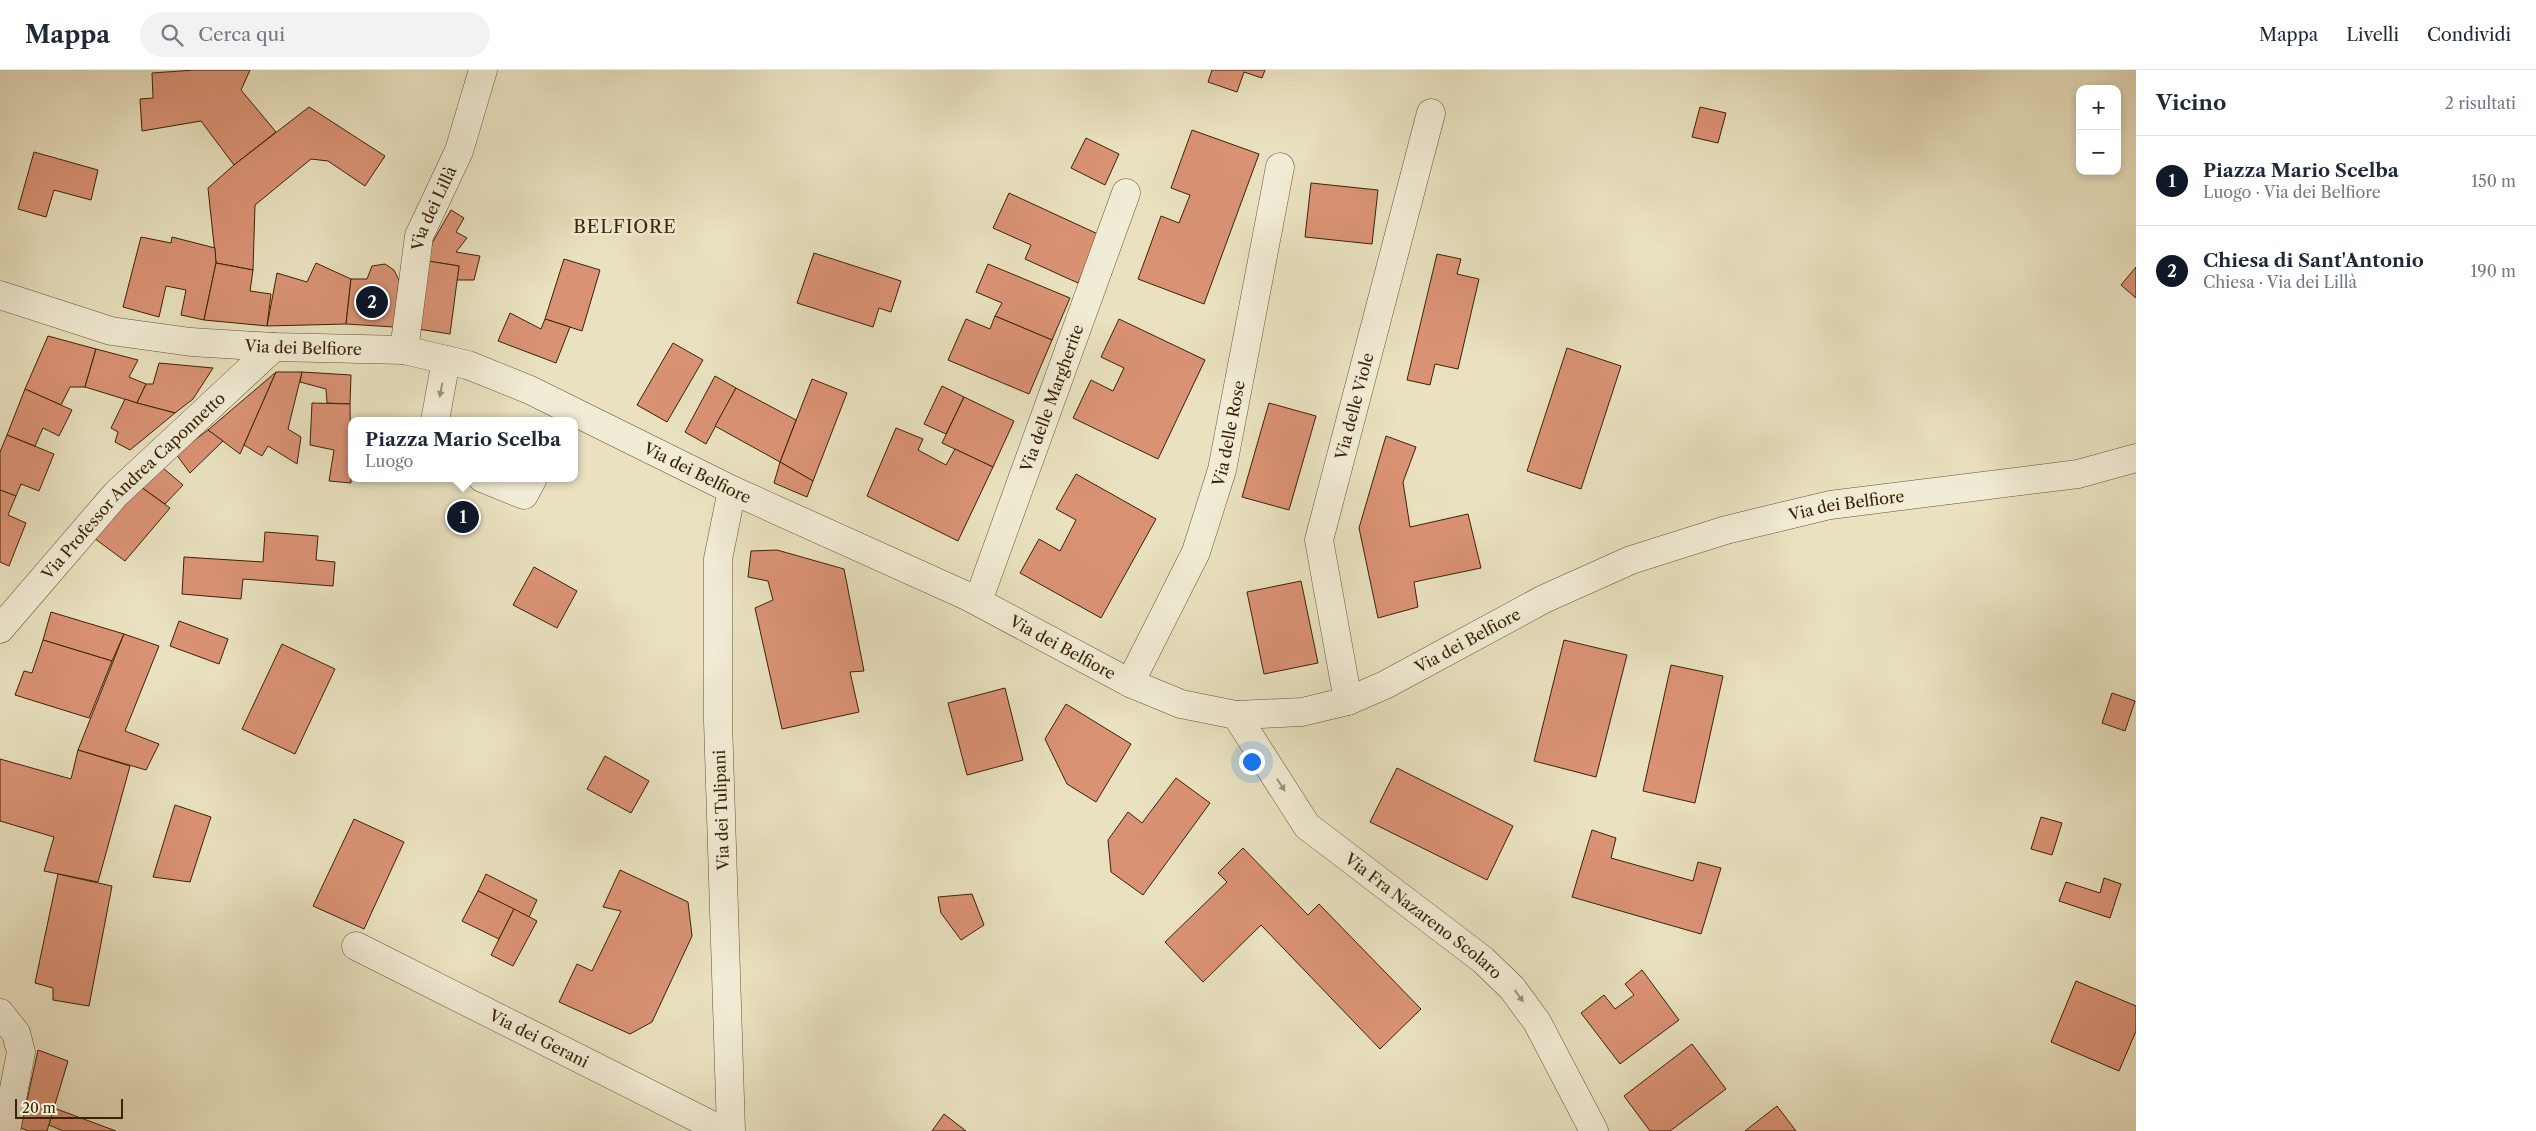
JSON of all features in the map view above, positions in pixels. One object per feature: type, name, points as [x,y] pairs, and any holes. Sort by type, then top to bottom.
[{"type":"street","name":"Via dei Lillà","points":[[404,350],[419,236],[459,151],[483,70]]},
{"type":"street","name":"Via delle Viole","points":[[1348,700],[1319,540],[1431,112]]},
{"type":"street","name":"Via delle Rose","points":[[1130,683],[1196,552],[1222,470],[1280,167]]},
{"type":"street","name":"Via delle Margherite","points":[[978,601],[1126,193]]},
{"type":"street","name":"Via dei Belfiore","points":[[0,295],[111,331],[191,342],[274,347],[404,350],[468,364],[530,390],[567,415]]},
{"type":"street","name":"Via Professor Andrea Caponnetto","points":[[0,629],[116,494],[274,347]]},
{"type":"street","points":[[436,417],[446,360]]},
{"type":"street","name":"Via dei Belfiore","points":[[578,420],[978,601],[1130,683],[1181,704],[1236,715],[1302,712],[1348,700],[1385,685],[1552,595],[1631,560],[1726,530],[1830,505],[2078,474],[2136,458]]},
{"type":"street","points":[[492,482],[524,495],[531,482]]},
{"type":"street","name":"Via dei Tulipani","points":[[732,490],[718,560],[718,721],[732,1131]]},
{"type":"street","name":"Via Fra Nazareno Scolaro","points":[[1236,715],[1307,826],[1484,960],[1512,988],[1537,1022],[1594,1131]]},
{"type":"street","name":"Via dei Gerani","points":[[356,946],[722,1131]]},
{"type":"street","points":[[0,1013],[16,1033],[21,1052],[6,1131]]},
{"type":"building","points":[[195,70],[250,70],[241,90],[276,132],[234,165],[201,121],[142,131],[140,99],[153,98],[152,73]]},
{"type":"building","points":[[1212,70],[1265,70],[1262,78],[1244,72],[1237,92],[1208,82]]},
{"type":"building","points":[[309,107],[385,156],[365,186],[328,161],[311,159],[255,205],[253,270],[216,263],[208,188],[234,165]]},
{"type":"building","points":[[1700,107],[1726,113],[1718,143],[1692,137]]},
{"type":"building","points":[[1192,130],[1259,154],[1204,304],[1138,279],[1161,216],[1179,223],[1190,195],[1171,188]]},
{"type":"building","points":[[1086,138],[1119,154],[1105,185],[1071,168]]},
{"type":"building","points":[[34,152],[98,170],[91,200],[54,190],[46,217],[18,209]]},
{"type":"building","points":[[1311,183],[1378,190],[1372,244],[1305,237]]},
{"type":"building","points":[[1009,193],[1100,235],[1078,283],[1025,259],[1031,245],[993,228]]},
{"type":"building","points":[[451,210],[464,218],[456,232],[467,238],[456,252],[480,256],[474,280],[457,280],[459,266],[428,261],[432,243]]},
{"type":"building","points":[[141,237],[171,243],[172,237],[215,248],[216,263],[204,320],[181,315],[186,290],[166,286],[159,317],[123,307]]},
{"type":"building","points":[[814,253],[901,281],[891,312],[879,308],[873,327],[797,303]]},
{"type":"building","points":[[1437,254],[1461,259],[1457,274],[1479,279],[1458,369],[1435,364],[1430,385],[1407,380]]},
{"type":"building","points":[[564,259],[600,270],[582,331],[545,319]]},
{"type":"building","points":[[428,261],[459,266],[450,334],[418,329]]},
{"type":"building","points":[[216,263],[253,270],[250,291],[271,294],[267,326],[204,320]]},
{"type":"building","points":[[316,263],[351,279],[346,324],[267,326],[277,273],[307,282]]},
{"type":"building","points":[[385,264],[394,270],[399,280],[394,327],[346,324],[351,279],[367,279],[372,266]]},
{"type":"building","points":[[988,264],[1070,298],[1052,340],[995,316],[1002,303],[976,292]]},
{"type":"building","points":[[2136,267],[2136,298],[2121,285]]},
{"type":"building","points":[[510,313],[541,329],[545,319],[570,327],[556,363],[498,341]]},
{"type":"building","points":[[995,316],[1052,340],[1029,394],[948,360],[966,319],[990,329]]},
{"type":"building","points":[[1119,319],[1205,360],[1158,459],[1073,418],[1091,380],[1113,391],[1124,368],[1101,357]]},
{"type":"building","points":[[48,336],[96,349],[85,387],[70,387],[61,405],[25,389]]},
{"type":"building","points":[[673,343],[703,360],[667,422],[637,405]]},
{"type":"building","points":[[1567,348],[1621,366],[1581,489],[1527,471]]},
{"type":"building","points":[[96,349],[138,360],[129,377],[146,384],[137,403],[85,387]]},
{"type":"building","points":[[159,363],[213,368],[193,399],[175,413],[137,403],[146,384],[153,384]]},
{"type":"building","points":[[276,372],[244,445],[240,454],[208,430]]},
{"type":"building","points":[[276,372],[302,372],[288,429],[301,437],[297,464],[268,446],[262,456],[244,445]]},
{"type":"building","points":[[302,372],[351,375],[350,404],[327,403],[326,389],[300,382]]},
{"type":"building","points":[[715,376],[736,388],[706,444],[685,432]]},
{"type":"building","points":[[812,379],[847,393],[813,481],[780,462]]},
{"type":"building","points":[[942,386],[964,397],[946,434],[924,424]]},
{"type":"building","points":[[736,388],[796,420],[780,462],[715,426]]},
{"type":"building","points":[[25,389],[72,410],[59,436],[43,428],[35,446],[7,435]]},
{"type":"building","points":[[964,397],[1014,421],[993,467],[942,443]]},
{"type":"building","points":[[125,399],[175,413],[130,450],[115,442],[118,432],[111,428]]},
{"type":"building","points":[[312,403],[350,404],[350,417],[348,417],[348,482],[351,483],[329,481],[334,450],[310,445]]},
{"type":"building","points":[[1269,403],[1316,416],[1289,510],[1242,497]]},
{"type":"building","points":[[896,428],[923,439],[918,450],[946,465],[955,449],[993,467],[958,541],[867,496]]},
{"type":"building","points":[[208,430],[223,441],[190,473],[176,454]]},
{"type":"building","points":[[7,435],[54,454],[39,491],[21,484],[16,496],[0,490],[0,452]]},
{"type":"building","points":[[1386,436],[1416,447],[1403,482],[1410,527],[1468,514],[1481,568],[1414,582],[1418,607],[1378,618],[1359,528]]},
{"type":"building","points":[[780,462],[813,481],[807,497],[774,483]]},
{"type":"building","points":[[163,468],[183,485],[165,504],[141,487]]},
{"type":"building","points":[[1076,474],[1156,519],[1101,618],[1020,573],[1039,539],[1060,551],[1076,520],[1056,509]]},
{"type":"building","points":[[141,487],[170,508],[125,561],[94,538]]},
{"type":"building","points":[[0,490],[16,496],[8,515],[26,523],[9,566],[0,562]]},
{"type":"building","points":[[265,532],[318,536],[316,560],[335,562],[333,586],[243,579],[241,599],[182,594],[184,557],[263,562]]},
{"type":"building","points":[[777,550],[844,569],[864,671],[850,672],[859,712],[782,729],[755,608],[773,600],[768,581],[748,577],[751,551]]},
{"type":"building","points":[[534,567],[577,591],[557,628],[513,605]]},
{"type":"building","points":[[1301,581],[1318,663],[1264,674],[1247,592]]},
{"type":"building","points":[[51,612],[124,634],[112,661],[43,640]]},
{"type":"building","points":[[179,621],[228,639],[219,664],[170,646]]},
{"type":"building","points":[[124,634],[159,646],[125,731],[159,744],[146,770],[78,750]]},
{"type":"building","points":[[43,640],[112,661],[89,718],[15,695],[24,671],[32,673]]},
{"type":"building","points":[[1564,640],[1627,655],[1596,777],[1534,761]]},
{"type":"building","points":[[282,644],[335,669],[295,754],[242,729]]},
{"type":"building","points":[[1671,665],[1723,676],[1695,803],[1643,791]]},
{"type":"building","points":[[1005,688],[1023,760],[967,775],[948,703]]},
{"type":"building","points":[[2112,693],[2135,701],[2125,731],[2102,723]]},
{"type":"building","points":[[1066,704],[1131,744],[1096,802],[1067,784],[1045,739]]},
{"type":"building","points":[[78,750],[130,766],[98,882],[44,871],[54,837],[0,821],[0,759],[71,779]]},
{"type":"building","points":[[605,756],[649,781],[631,813],[587,789]]},
{"type":"building","points":[[1397,768],[1513,826],[1487,880],[1370,822]]},
{"type":"building","points":[[1176,778],[1210,803],[1143,895],[1111,872],[1108,840],[1128,812],[1142,823]]},
{"type":"building","points":[[175,805],[211,817],[190,882],[153,877]]},
{"type":"building","points":[[2041,817],[2062,823],[2052,855],[2031,849]]},
{"type":"building","points":[[354,819],[404,842],[364,929],[313,906]]},
{"type":"building","points":[[1592,830],[1616,838],[1611,858],[1693,881],[1698,862],[1721,868],[1701,934],[1572,897]]},
{"type":"building","points":[[1243,848],[1308,915],[1319,904],[1421,1009],[1380,1049],[1261,925],[1203,982],[1165,942],[1227,882],[1218,873]]},
{"type":"building","points":[[620,870],[688,902],[692,936],[652,1022],[630,1034],[559,1002],[577,964],[592,971],[621,911],[603,907]]},
{"type":"building","points":[[58,874],[112,886],[89,1006],[53,1000],[53,988],[35,983]]},
{"type":"building","points":[[486,874],[537,900],[529,917],[478,891]]},
{"type":"building","points":[[2104,878],[2121,884],[2110,918],[2059,901],[2066,882],[2100,893]]},
{"type":"building","points":[[478,891],[514,909],[499,939],[462,921]]},
{"type":"building","points":[[972,894],[984,925],[961,940],[941,913],[938,897]]},
{"type":"building","points":[[514,909],[537,921],[513,966],[491,955]]},
{"type":"building","points":[[1642,970],[1679,1020],[1620,1064],[1581,1013],[1604,995],[1615,1009],[1634,995],[1625,984]]},
{"type":"building","points":[[2076,981],[2136,1006],[2136,1031],[2119,1071],[2051,1042]]},
{"type":"building","points":[[1692,1044],[1726,1089],[1670,1131],[1650,1131],[1624,1096]]},
{"type":"building","points":[[38,1050],[68,1061],[47,1131],[28,1131],[21,1128]]},
{"type":"building","points":[[1777,1106],[1796,1131],[1745,1131]]},
{"type":"building","points":[[54,1108],[116,1131],[63,1131],[49,1125]]},
{"type":"building","points":[[944,1114],[966,1131],[932,1131]]},
{"type":"place","name":"Chiesa di Sant'Antonio","points":[[372,302]]},
{"type":"place","name":"Piazza Mario Scelba","points":[[463,517]]},
{"type":"district","name":"BELFIORE","points":[[625,227]]}]
